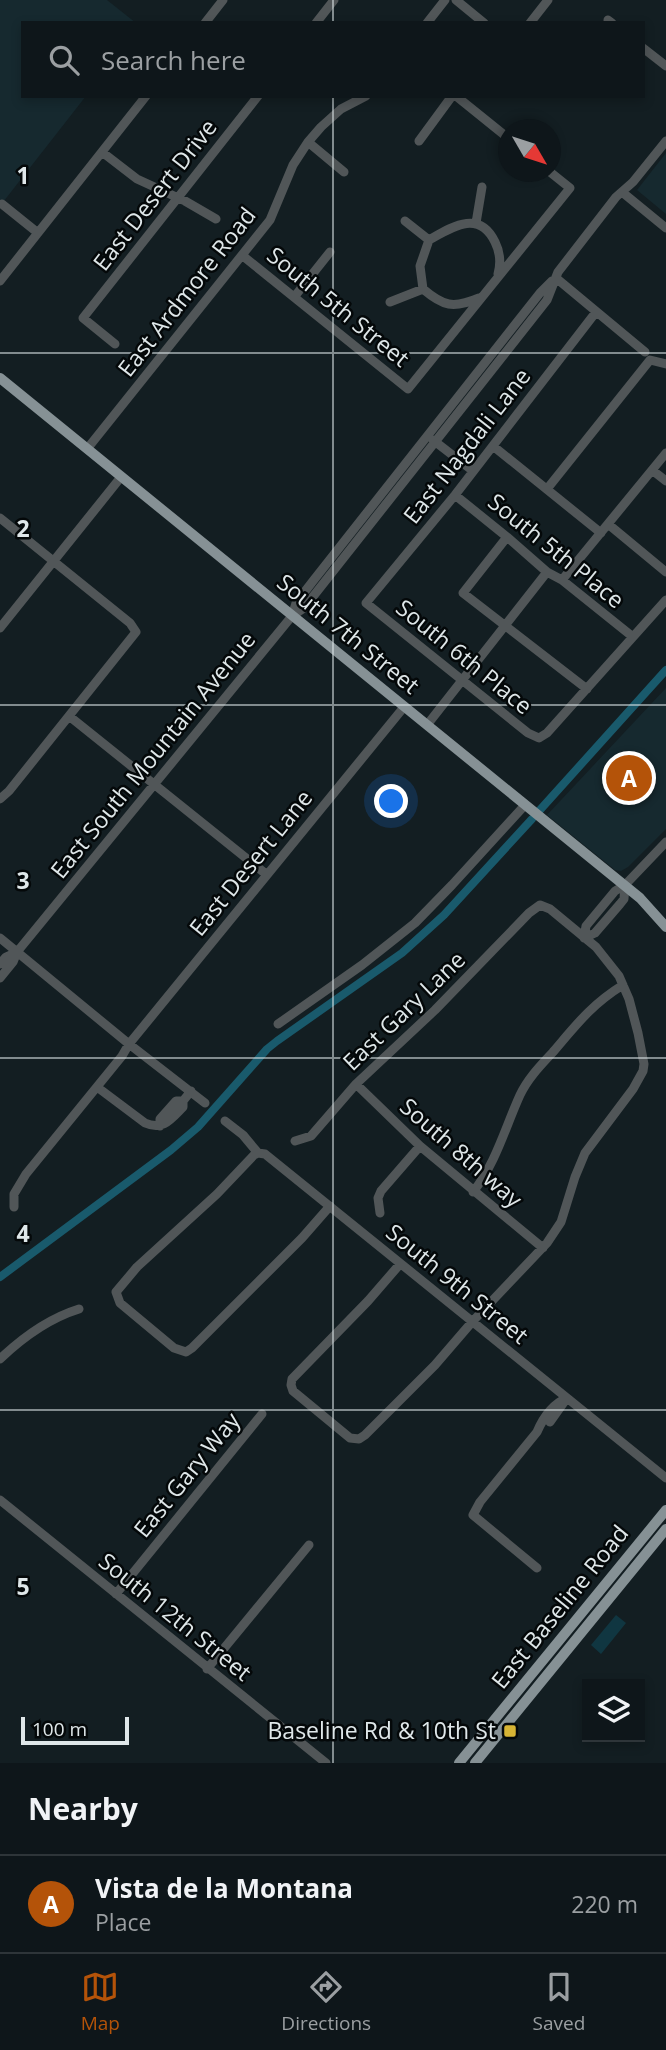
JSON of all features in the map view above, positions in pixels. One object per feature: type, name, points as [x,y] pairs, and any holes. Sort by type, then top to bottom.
[{"type":"main road","name":"South 7th Street","points":[[0,378],[625,886],[649,906],[666,927]]},
{"type":"main road","name":"East Baseline Road","points":[[468,1761],[565,1634],[666,1510]]},
{"type":"main road","name":"East Baseline Road","points":[[468,1761],[575,1641],[666,1529]]},
{"type":"main road","points":[[565,1634],[575,1641]]},
{"type":"street","points":[[207,21],[223,0]]},
{"type":"street","points":[[318,21],[334,0]]},
{"type":"street","points":[[429,21],[445,0]]},
{"type":"street","points":[[456,0],[482,21]]},
{"type":"street","points":[[532,21],[548,0]]},
{"type":"street","points":[[645,50],[666,66]]},
{"type":"street","points":[[0,281],[144,98]]},
{"type":"street","name":"East Desert Drive","points":[[115,344],[83,318],[256,98]]},
{"type":"street","name":"East Ardmore Road","points":[[87,449],[270,220],[293,165],[307,142],[341,109],[362,98]]},
{"type":"street","points":[[419,141],[452,98]]},
{"type":"street","points":[[457,98],[498,130]]},
{"type":"street","name":"East South Mountain Avenue","points":[[0,978],[13,962],[17,952],[153,784],[292,616],[304,608],[432,438],[547,300],[566,261],[666,141]]},
{"type":"street","points":[[307,142],[344,173]]},
{"type":"street","points":[[102,152],[137,179],[216,219]]},
{"type":"street","points":[[496,279],[500,261],[498,248],[491,233],[476,223],[451,228],[429,240],[420,266],[424,289],[439,303],[459,304],[482,297],[570,188],[561,181]]},
{"type":"street","points":[[476,223],[482,187]]},
{"type":"street","points":[[622,192],[666,228]]},
{"type":"street","points":[[2,204],[38,233]]},
{"type":"street","points":[[405,221],[429,240]]},
{"type":"street","points":[[295,296],[330,252]]},
{"type":"street","name":"South 5th Street","points":[[243,256],[408,389],[482,297]]},
{"type":"street","points":[[556,278],[645,352]]},
{"type":"street","points":[[390,302],[424,289]]},
{"type":"street","name":"East Nagdali Lane","points":[[366,603],[455,495],[596,312]]},
{"type":"street","points":[[547,489],[650,360],[666,363]]},
{"type":"street","points":[[432,438],[473,471]]},
{"type":"street","points":[[492,446],[547,489],[666,572]]},
{"type":"street","points":[[562,580],[666,453]]},
{"type":"street","points":[[652,470],[666,481]]},
{"type":"street","points":[[0,628],[121,477]]},
{"type":"street","name":"South 5th Place","points":[[455,495],[547,572],[562,580],[633,637]]},
{"type":"street","points":[[0,518],[130,623],[136,632],[0,799]]},
{"type":"street","points":[[507,537],[463,593],[587,689],[666,600]]},
{"type":"street","points":[[427,725],[547,572]]},
{"type":"street","name":"South 6th Place","points":[[366,603],[528,733],[538,738],[547,733],[587,689]]},
{"type":"street","name":"East Desert Lane","points":[[14,1207],[14,1194],[26,1174],[404,706]]},
{"type":"street","points":[[69,716],[266,874]]},
{"type":"street","points":[[278,1024],[362,965],[415,923],[525,805]]},
{"type":"street","points":[[584,937],[586,926],[615,891],[625,886],[666,842]]},
{"type":"street","points":[[584,937],[595,933],[624,899],[625,886]]},
{"type":"street","name":"East Gary Lane","points":[[295,1141],[311,1136],[356,1084],[540,905],[551,909],[584,937]]},
{"type":"street","points":[[596,914],[605,922]]},
{"type":"street","points":[[400,1264],[292,1379],[290,1385],[293,1391],[350,1437],[359,1439],[365,1435],[435,1365],[485,1307],[542,1248],[561,1222],[585,1153],[633,1089],[643,1071],[638,1033],[623,985],[605,957],[584,937]]},
{"type":"street","points":[[0,938],[205,1103]]},
{"type":"street","name":"East South Mountain Avenue","points":[[0,964],[6,957],[17,952]]},
{"type":"street","points":[[473,1192],[494,1159],[526,1083],[588,1011],[623,985]]},
{"type":"street","name":"South 8th way","points":[[356,1084],[420,1146],[542,1248]]},
{"type":"street","points":[[97,1087],[152,1126],[167,1123],[171,1113],[183,1107],[183,1101],[191,1091]]},
{"type":"street","name":"South 9th Street","points":[[225,1121],[243,1135],[258,1153],[265,1154],[666,1478]]},
{"type":"street","points":[[380,1213],[377,1198],[420,1146]]},
{"type":"street","points":[[258,1153],[218,1194],[137,1267],[116,1292],[120,1303],[174,1348],[186,1352],[200,1340],[280,1261],[330,1206]]},
{"type":"street","points":[[0,1359],[59,1315],[79,1309]]},
{"type":"street","points":[[537,1568],[473,1515],[480,1502],[537,1432],[541,1423],[558,1402],[567,1398]]},
{"type":"street","name":"East Gary Way","points":[[116,1594],[262,1414]]},
{"type":"street","name":"South 12th Street","points":[[0,1500],[326,1763]]},
{"type":"street","points":[[207,1669],[309,1545]]},
{"type":"shaded area","points":[[0,0],[107,0],[133,21],[21,21],[21,98],[84,98],[0,206]]},
{"type":"shaded area","points":[[666,153],[666,214],[637,190]]},
{"type":"shaded area","points":[[666,688],[666,829],[628,867],[621,871],[615,870],[547,815]]},
{"type":"shaded area","points":[[616,1615],[626,1623],[601,1654],[591,1645]]},
{"type":"waterway","points":[[539,811],[666,670]]},
{"type":"waterway","points":[[0,1277],[198,1127],[267,1049],[402,953],[444,915],[532,819]]},
{"type":"place","name":"Vista de la Montana","points":[[629,778]]},
{"type":"place","name":"Baseline Rd & 10th St","points":[[510,1731]]}]
